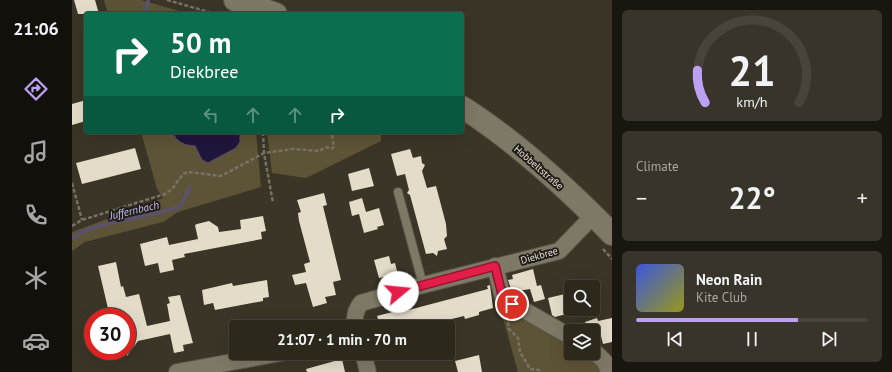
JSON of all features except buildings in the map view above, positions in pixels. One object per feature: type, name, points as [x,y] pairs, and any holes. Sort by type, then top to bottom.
[{"type":"street","points":[[235,0],[270,12]]},
{"type":"street","name":"Hobbeltstraße","points":[[464,108],[521,151],[594,215],[607,241]]},
{"type":"street","name":"Diekbree","points":[[356,320],[355,310],[361,304],[423,285],[559,251],[594,215]]},
{"type":"street","points":[[495,266],[503,298],[564,333]]},
{"type":"street","points":[[600,357],[605,362],[609,372]]},
{"type":"street","points":[[177,372],[240,360]]},
{"type":"street","points":[[365,360],[368,372]]},
{"type":"lane","points":[[398,192],[423,285]]},
{"type":"path","points":[[167,0],[209,12]]},
{"type":"path","points":[[263,134],[264,153],[273,203]]},
{"type":"path","points":[[72,226],[82,220],[152,200],[165,194],[172,189],[182,174],[188,172],[220,176],[264,153],[293,149],[319,151],[326,147],[331,149],[334,147],[333,134]]},
{"type":"path","points":[[72,183],[82,220]]},
{"type":"path","points":[[607,241],[612,259]]},
{"type":"path","points":[[512,304],[506,312],[509,329],[518,338],[520,352],[530,370],[539,370],[541,372]]},
{"type":"shaded area","points":[[104,0],[141,0],[183,12],[146,11],[107,12]]},
{"type":"shaded area","points":[[142,134],[173,134],[176,139],[195,145],[202,160],[240,142],[240,134],[256,134],[261,187],[178,212],[163,222],[85,242],[72,251],[72,232],[163,198],[157,189]]},
{"type":"shaded area","points":[[173,134],[240,134],[240,142],[236,148],[208,163],[202,160],[195,146],[181,143]]},
{"type":"shaded area","points":[[267,134],[381,134],[381,141],[306,178],[272,173]]},
{"type":"shaded area","points":[[499,304],[564,343],[564,360],[593,360],[598,363],[600,372],[518,372]]},
{"type":"waterway","name":"Juffernbach","points":[[146,12],[148,2]]},
{"type":"waterway","name":"Juffernbach","points":[[72,238],[84,231],[111,223],[168,211],[181,206],[190,187]]},
{"type":"route","points":[[398,292],[495,266],[503,298],[512,304]]}]
